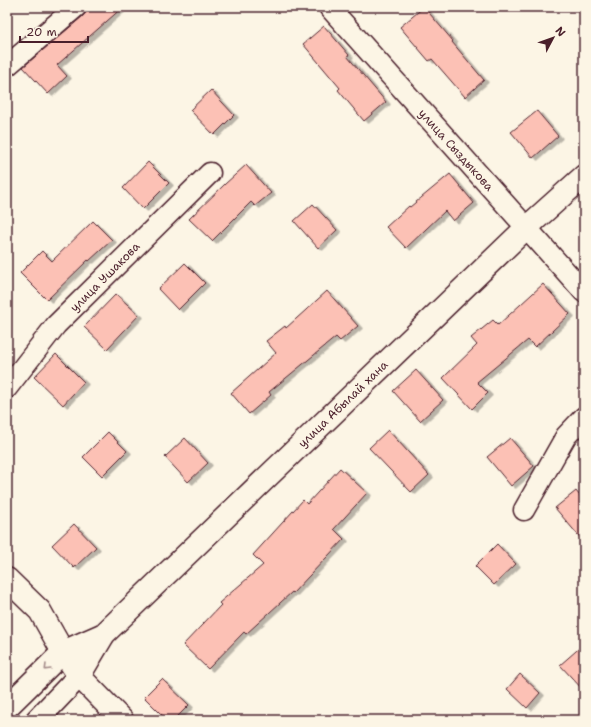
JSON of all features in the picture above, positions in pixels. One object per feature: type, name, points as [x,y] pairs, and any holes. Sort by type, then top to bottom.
[{"type":"street","points":[[7,66],[76,7]]},
{"type":"street","name":"улица Сыздыкова","points":[[329,7],[584,292]]},
{"type":"street","name":"улица Ушакова","points":[[7,388],[56,325],[210,173]]},
{"type":"street","name":"улица Абылай хана","points":[[37,720],[79,676],[104,634],[526,228],[584,176]]},
{"type":"street","points":[[524,510],[566,436],[584,417]]},
{"type":"street","points":[[7,579],[40,611],[63,652],[79,676],[122,720]]},
{"type":"street","name":"улица Абылай хана","points":[[7,707],[63,652],[104,634]]},
{"type":"building","points":[[87,7],[123,7],[57,65],[67,76],[48,94],[23,67],[83,16],[87,11]]},
{"type":"building","points":[[424,7],[484,80],[465,97],[432,59],[429,61],[400,27]]},
{"type":"building","points":[[324,26],[386,102],[364,121],[338,90],[340,88],[303,44]]},
{"type":"building","points":[[211,90],[234,115],[214,135],[190,110]]},
{"type":"building","points":[[537,111],[558,136],[533,158],[511,132]]},
{"type":"building","points":[[148,162],[169,183],[143,209],[123,188]]},
{"type":"building","points":[[246,165],[271,193],[255,206],[251,202],[212,241],[189,219]]},
{"type":"building","points":[[450,174],[474,203],[453,221],[445,211],[406,248],[386,227],[409,206],[410,207]]},
{"type":"building","points":[[313,204],[337,230],[318,248],[294,221]]},
{"type":"building","points":[[93,221],[112,240],[89,261],[88,260],[47,300],[20,273],[42,251],[52,261]]},
{"type":"building","points":[[185,263],[205,283],[178,310],[158,289]]},
{"type":"building","points":[[543,284],[570,314],[535,347],[528,340],[477,382],[488,393],[472,409],[443,378],[477,345],[471,338],[493,320],[498,325]]},
{"type":"building","points":[[327,291],[358,326],[340,341],[336,337],[269,392],[271,395],[249,414],[231,393],[276,353],[266,341],[285,326],[286,328]]},
{"type":"building","points":[[116,294],[139,315],[107,349],[84,327]]},
{"type":"building","points":[[56,354],[84,382],[63,405],[34,377]]},
{"type":"building","points":[[416,370],[443,400],[420,421],[393,391]]},
{"type":"building","points":[[388,430],[429,475],[411,492],[369,448]]},
{"type":"building","points":[[108,432],[127,451],[102,476],[83,457]]},
{"type":"building","points":[[185,438],[208,463],[188,482],[165,457]]},
{"type":"building","points":[[510,438],[534,466],[511,486],[487,457]]},
{"type":"building","points":[[340,468],[367,493],[334,529],[344,539],[293,593],[292,592],[246,634],[244,632],[208,669],[183,645],[221,605],[219,603],[263,565],[253,555],[303,500],[307,504]]},
{"type":"building","points":[[576,491],[584,501],[584,542],[555,508]]},
{"type":"building","points":[[74,524],[96,547],[74,568],[52,545]]},
{"type":"building","points":[[497,544],[516,564],[494,585],[475,566]]},
{"type":"building","points":[[584,644],[584,691],[560,665]]},
{"type":"building","points":[[520,674],[540,693],[527,708],[507,689]]},
{"type":"building","points":[[162,679],[189,705],[174,720],[167,720],[144,697]]}]
